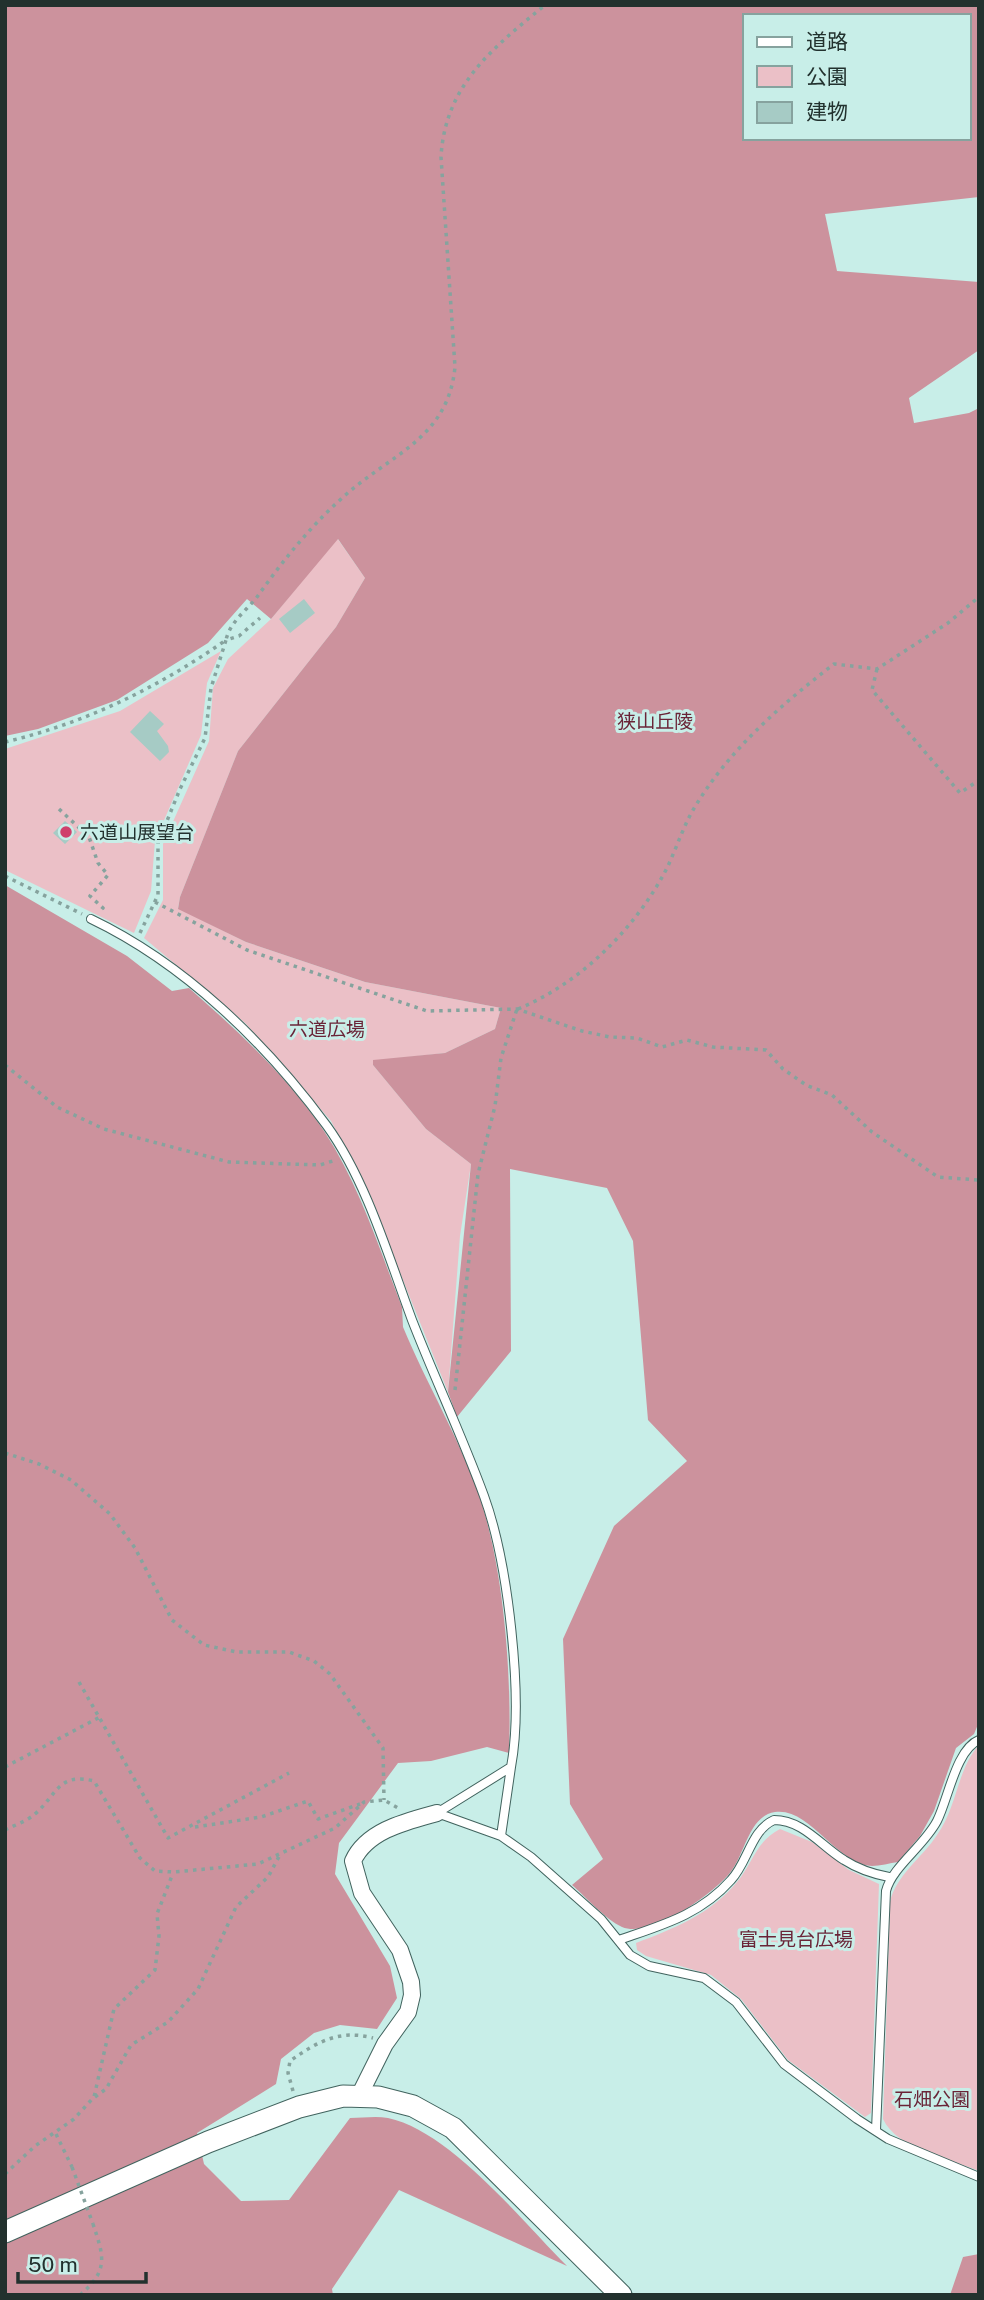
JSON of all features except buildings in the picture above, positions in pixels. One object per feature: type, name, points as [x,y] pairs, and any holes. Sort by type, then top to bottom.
[{"type":"street","points":[[359,2096],[385,2044],[408,2012],[411,1982],[400,1950],[362,1893],[353,1861],[375,1837],[416,1819],[438,1813]]},
{"type":"street","points":[[5,2232],[247,2127],[330,2098],[359,2096],[406,2104],[434,2115],[453,2128],[621,2295]]},
{"type":"lane","points":[[91,919],[136,942],[255,1039],[328,1128],[375,1222],[485,1498],[501,1565],[518,1707],[502,1836]]},
{"type":"lane","points":[[876,2130],[886,1891],[889,1877],[925,1840],[938,1820],[967,1748],[979,1740]]},
{"type":"lane","points":[[438,1813],[511,1767]]},
{"type":"lane","points":[[438,1813],[502,1836],[531,1857],[601,1919],[630,1955],[649,1966],[704,1978],[736,2002],[784,2064],[876,2130],[923,2155],[979,2177]]},
{"type":"lane","points":[[619,1940],[663,1928],[719,1892],[733,1879],[757,1834],[774,1819],[797,1824],[842,1859],[872,1874],[889,1877]]},
{"type":"path","points":[[136,942],[155,902],[158,843],[205,738],[211,688],[229,628],[247,609],[295,544],[342,498],[421,438],[443,413],[453,390],[455,367],[441,157],[443,128],[466,79],[504,39],[545,5]]},
{"type":"path","points":[[155,902],[247,950],[375,991],[401,1004],[426,1011],[517,1009],[536,1002],[591,963],[631,924],[667,867],[695,805],[748,738],[790,698],[834,664],[877,669],[948,623],[979,597]]},
{"type":"path","points":[[5,742],[38,734],[119,705],[226,640],[239,636],[260,618]]},
{"type":"path","points":[[877,669],[872,690],[960,793],[979,780]]},
{"type":"path","points":[[5,876],[91,919],[103,908],[89,896],[108,875],[98,863],[89,838],[59,809]]},
{"type":"path","points":[[517,1009],[582,1031],[610,1037],[637,1038],[662,1047],[687,1040],[713,1047],[766,1050],[783,1069],[806,1085],[832,1095],[872,1132],[938,1177],[979,1180]]},
{"type":"path","points":[[453,1419],[460,1328],[478,1174],[495,1106],[501,1058],[517,1009]]},
{"type":"path","points":[[5,1065],[57,1107],[104,1129],[229,1162],[320,1165],[344,1157]]},
{"type":"path","points":[[5,1453],[39,1464],[71,1480],[110,1514],[135,1548],[172,1620],[204,1646],[237,1652],[289,1653],[314,1661],[330,1674],[383,1748],[384,1800]]},
{"type":"path","points":[[79,1682],[167,1838],[289,1773]]},
{"type":"path","points":[[5,1767],[100,1717]]},
{"type":"path","points":[[5,1830],[35,1814],[59,1785],[79,1777],[94,1781],[140,1858],[155,1871],[174,1872],[258,1864],[335,1828],[364,1802]]},
{"type":"path","points":[[189,1827],[261,1817],[308,1801],[318,1819],[364,1802],[384,1800],[416,1819]]},
{"type":"path","points":[[5,2174],[35,2146],[56,2134],[106,2089],[131,2045],[168,2022],[198,1989],[236,1907],[268,1877],[282,1851]]},
{"type":"path","points":[[979,1854],[979,1902]]},
{"type":"path","points":[[94,2097],[114,2009],[155,1970],[159,1936],[157,1914],[174,1872]]},
{"type":"path","points":[[295,2096],[288,2073],[290,2061],[315,2043],[343,2034],[366,2036],[385,2044]]},
{"type":"path","points":[[56,2134],[72,2167],[102,2253],[101,2272],[80,2295]]},
{"type":"green space","name":"狭山丘陵","points":[[5,5],[979,5],[979,197],[825,214],[837,271],[979,282],[979,350],[909,398],[914,423],[969,413],[979,408],[979,1722],[974,1734],[956,1748],[934,1811],[920,1836],[898,1862],[872,1866],[859,1863],[800,1818],[775,1812],[759,1821],[729,1874],[709,1893],[680,1913],[648,1927],[622,1927],[603,1914],[572,1885],[603,1859],[570,1804],[563,1639],[614,1526],[687,1461],[648,1420],[633,1241],[607,1188],[510,1169],[511,1351],[457,1417],[448,1392],[471,1164],[426,1129],[373,1065],[373,1060],[445,1053],[495,1029],[501,1008],[365,982],[246,942],[178,909],[180,897],[238,751],[336,627],[365,578],[338,539],[271,619],[247,599],[208,643],[117,700],[38,729],[5,736]]},
{"type":"green space","name":"六道広場","points":[[337,538],[365,578],[336,627],[238,751],[178,908],[246,942],[365,982],[501,1008],[495,1029],[445,1053],[373,1061],[373,1065],[426,1129],[471,1164],[460,1236],[448,1392],[365,1186],[331,1121],[245,1023],[144,938],[163,900],[163,844],[209,741],[213,688],[228,659],[271,619]]},
{"type":"green space","points":[[221,651],[207,683],[201,735],[155,841],[151,891],[134,933],[5,870],[5,749],[120,711]]},
{"type":"green space","points":[[5,885],[127,956],[172,991],[189,988],[278,1073],[310,1111],[336,1151],[358,1194],[402,1307],[403,1327],[472,1476],[488,1527],[501,1590],[509,1691],[509,1753],[487,1747],[431,1761],[398,1763],[339,1843],[335,1874],[390,1966],[397,1998],[377,2029],[340,2025],[314,2033],[281,2059],[276,2084],[197,2133],[204,2164],[241,2201],[289,2200],[350,2118],[388,2118],[412,2126],[460,2159],[507,2203],[567,2266],[399,2190],[332,2289],[333,2295],[5,2295]]},
{"type":"green space","name":"石畑公園","points":[[979,1745],[979,2171],[912,2145],[900,2138],[883,2119],[890,1902],[898,1883],[944,1824],[966,1765]]},
{"type":"green space","name":"富士見台広場","points":[[780,1829],[812,1842],[849,1870],[879,1884],[871,2113],[865,2117],[788,2060],[741,1999],[711,1975],[646,1956],[637,1950],[636,1943],[703,1912],[727,1893],[760,1846]]},
{"type":"green space","points":[[979,2254],[979,2295],[950,2295],[963,2257]]},
{"type":"place","name":"六道山展望台","points":[[66,832]]}]
